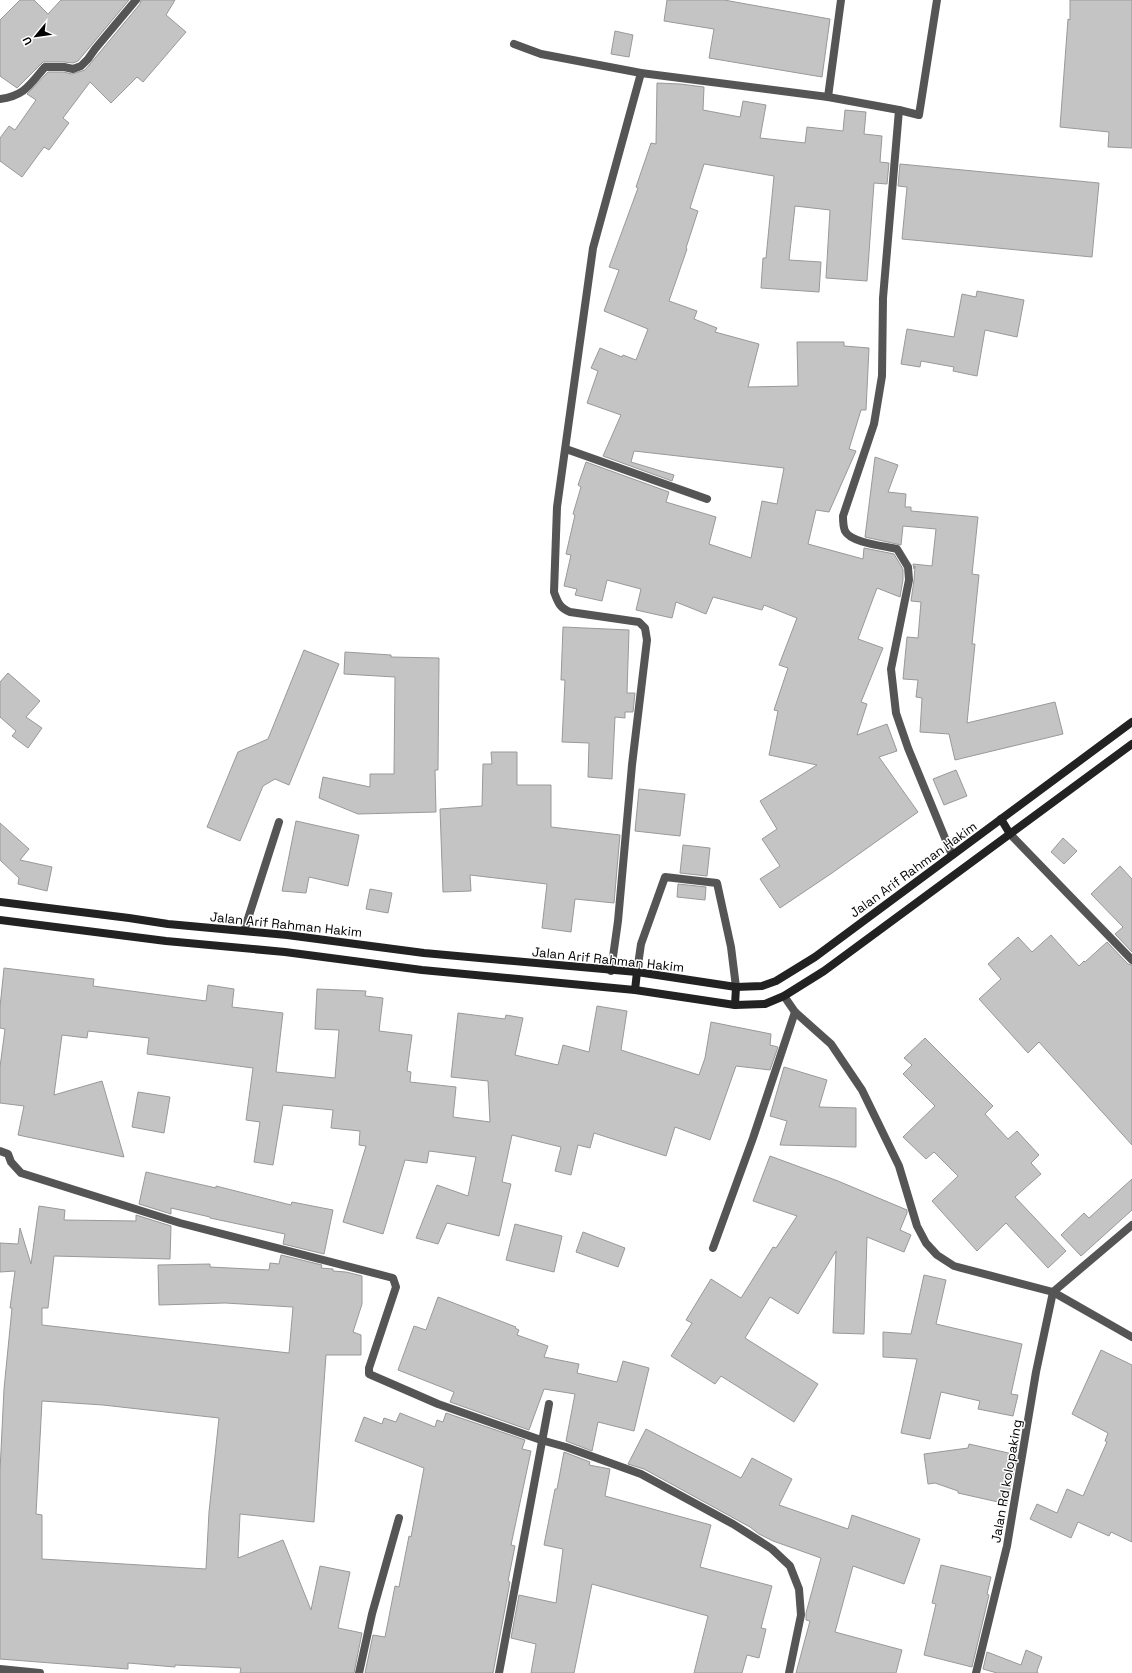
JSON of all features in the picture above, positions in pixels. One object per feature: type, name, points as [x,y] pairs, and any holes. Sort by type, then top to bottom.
[{"type":"main road","name":"Jalan Arif Rahman Hakim","points":[[0,902],[168,924],[287,935],[424,953],[611,971],[637,972],[736,987],[762,986],[776,981],[815,956],[1132,722]]},
{"type":"main road","points":[[0,920],[166,941],[285,952],[422,970],[635,990],[735,1005],[765,1004],[784,996],[824,971],[1132,744]]},
{"type":"main road","points":[[1000,819],[1010,834]]},
{"type":"main road","points":[[635,990],[637,972]]},
{"type":"main road","points":[[735,1005],[736,987]]},
{"type":"street","points":[[0,99],[13,98],[24,91],[45,67],[64,67],[73,69],[81,66],[136,0]]},
{"type":"street","points":[[828,97],[842,0]]},
{"type":"street","points":[[514,44],[541,54],[641,73],[828,97],[919,115],[936,0]]},
{"type":"street","points":[[611,971],[618,921],[632,765],[647,640],[646,628],[639,622],[570,612],[562,609],[557,602],[554,592],[557,507],[593,248],[641,73]]},
{"type":"street","points":[[899,110],[883,298],[882,376],[874,424],[843,516],[843,526],[846,533],[853,539],[897,549],[908,567],[909,580],[891,669],[896,713],[908,748],[952,855]]},
{"type":"street","points":[[566,448],[707,499]]},
{"type":"street","points":[[244,931],[279,822]]},
{"type":"street","points":[[1010,834],[1132,960]]},
{"type":"street","points":[[637,972],[642,944],[665,877],[717,883],[731,947],[736,987]]},
{"type":"street","points":[[784,996],[795,1012],[831,1044],[862,1090],[899,1166],[917,1226],[926,1243],[937,1255],[954,1266],[1054,1292],[1132,1337]]},
{"type":"street","points":[[713,1248],[754,1138],[795,1012]]},
{"type":"street","points":[[0,1150],[8,1154],[11,1162],[20,1173],[180,1223],[393,1278],[396,1287],[368,1374],[438,1404],[641,1474],[733,1524],[772,1549],[790,1566],[799,1589],[801,1615],[789,1673]]},
{"type":"street","points":[[1054,1292],[1132,1225]]},
{"type":"street","name":"Jalan Rd kolopaking","points":[[976,1673],[1007,1546],[1036,1372],[1054,1292]]},
{"type":"street","points":[[499,1673],[541,1440],[549,1404]]},
{"type":"street","points":[[359,1673],[372,1614],[399,1518]]},
{"type":"street","points":[[0,1669],[40,1673]]},
{"type":"building","points":[[20,0],[34,0],[48,14],[61,0],[129,0],[78,61],[73,63],[43,62],[17,88],[0,76],[0,20]]},
{"type":"building","points":[[141,0],[175,0],[166,15],[186,32],[143,82],[137,77],[111,103],[90,82],[63,118],[69,123],[49,150],[44,147],[22,177],[0,161],[0,138],[9,126],[15,130],[36,100],[27,94],[48,72],[63,72],[72,74],[85,70],[140,4]]},
{"type":"building","points":[[667,0],[724,0],[830,19],[822,77],[709,58],[714,29],[664,21]]},
{"type":"building","points":[[1070,0],[1132,0],[1132,148],[1108,147],[1109,132],[1060,127],[1068,19],[1070,20]]},
{"type":"building","points":[[615,31],[633,35],[629,57],[611,54]]},
{"type":"building","points":[[657,83],[704,87],[703,110],[740,117],[743,101],[766,105],[760,138],[805,143],[807,127],[843,131],[845,110],[866,112],[864,134],[882,136],[880,162],[889,163],[887,184],[874,183],[867,281],[826,278],[830,210],[795,206],[789,260],[821,262],[819,292],[761,288],[763,258],[766,258],[774,176],[704,164],[690,208],[698,211],[669,301],[697,311],[694,319],[717,328],[715,332],[759,344],[748,387],[798,386],[797,342],[844,342],[844,346],[869,348],[866,410],[861,410],[849,449],[856,451],[829,512],[816,510],[808,544],[863,559],[864,548],[894,554],[903,569],[900,597],[877,588],[858,639],[883,648],[861,702],[867,704],[857,735],[887,724],[897,751],[879,757],[918,812],[780,908],[760,879],[780,866],[762,839],[777,829],[760,801],[817,765],[769,755],[778,711],[774,710],[788,668],[779,665],[797,618],[764,605],[762,610],[713,597],[706,614],[676,602],[672,618],[636,610],[641,589],[607,580],[602,601],[575,595],[577,589],[564,586],[571,555],[566,554],[575,515],[573,514],[581,487],[578,485],[586,462],[669,492],[666,502],[716,517],[709,544],[751,558],[762,501],[777,504],[784,468],[634,451],[631,462],[674,475],[672,481],[603,456],[621,415],[587,403],[598,371],[591,368],[600,348],[622,357],[623,355],[636,360],[648,329],[604,311],[619,270],[609,267],[638,188],[636,187],[651,143],[656,144]]},
{"type":"building","points":[[900,164],[1099,183],[1092,257],[902,239],[907,187],[898,186]]},
{"type":"building","points":[[977,291],[1024,300],[1017,337],[985,330],[977,376],[953,371],[954,367],[921,361],[920,367],[901,364],[907,329],[954,337],[962,294],[976,297]]},
{"type":"building","points":[[875,457],[898,465],[888,492],[906,494],[905,507],[911,507],[911,511],[978,517],[972,574],[979,575],[972,644],[975,644],[967,723],[1055,702],[1063,734],[955,760],[949,734],[920,732],[922,698],[916,697],[918,680],[903,679],[907,637],[918,638],[921,602],[911,601],[915,566],[914,569],[913,564],[932,566],[936,529],[903,526],[901,545],[865,537]]},
{"type":"building","points":[[563,627],[629,630],[627,693],[635,693],[633,712],[625,712],[625,718],[615,717],[612,779],[588,777],[589,743],[562,742],[565,680],[561,680]]},
{"type":"building","points":[[304,650],[339,664],[289,785],[275,779],[263,786],[240,841],[207,827],[238,752],[268,739]]},
{"type":"building","points":[[345,652],[391,655],[391,657],[439,658],[438,770],[435,770],[436,812],[358,814],[319,798],[323,777],[370,787],[370,774],[394,774],[395,677],[344,674]]},
{"type":"building","points":[[8,673],[40,701],[26,717],[42,728],[28,748],[12,736],[16,731],[0,717],[0,682]]},
{"type":"building","points":[[491,752],[517,752],[517,785],[551,785],[551,827],[620,835],[614,903],[575,899],[571,932],[542,928],[547,884],[470,875],[471,891],[443,892],[440,809],[482,806],[483,764],[492,764]]},
{"type":"building","points":[[956,770],[967,796],[944,805],[933,779]]},
{"type":"building","points":[[639,789],[685,794],[680,836],[635,831]]},
{"type":"building","points":[[296,821],[359,835],[348,886],[309,877],[306,893],[282,891]]},
{"type":"building","points":[[0,823],[29,849],[20,860],[52,867],[47,891],[18,884],[19,878],[0,860]]},
{"type":"building","points":[[1063,838],[1077,851],[1064,864],[1051,852]]},
{"type":"building","points":[[683,845],[710,848],[707,876],[680,873]]},
{"type":"building","points":[[1120,866],[1132,879],[1132,952],[1115,934],[1123,927],[1091,894]]},
{"type":"building","points":[[678,884],[706,887],[705,900],[677,897]]},
{"type":"building","points":[[370,889],[392,893],[388,913],[366,909]]},
{"type":"building","points":[[1051,935],[1079,966],[1107,942],[1128,964],[1132,965],[1132,1145],[1039,1042],[1028,1053],[979,999],[1001,979],[988,964],[1018,937],[1032,952]]},
{"type":"building","points":[[4,968],[94,979],[93,986],[206,1001],[208,985],[234,989],[232,1007],[283,1013],[276,1072],[335,1078],[339,1030],[315,1029],[317,989],[366,991],[365,996],[383,998],[379,1031],[412,1035],[407,1071],[411,1072],[410,1082],[456,1087],[453,1117],[490,1122],[488,1081],[451,1077],[458,1013],[505,1019],[506,1015],[523,1018],[515,1055],[558,1065],[563,1045],[589,1052],[597,1006],[627,1011],[621,1050],[699,1075],[705,1058],[711,1022],[771,1034],[770,1045],[778,1047],[770,1070],[736,1066],[710,1140],[675,1127],[666,1156],[594,1133],[590,1148],[578,1145],[571,1175],[555,1171],[561,1147],[512,1135],[502,1182],[511,1184],[499,1236],[447,1223],[438,1244],[416,1238],[437,1185],[468,1196],[476,1157],[429,1151],[427,1163],[405,1160],[383,1234],[343,1222],[366,1146],[359,1145],[360,1131],[331,1128],[333,1110],[283,1105],[273,1165],[254,1162],[260,1122],[246,1120],[253,1068],[147,1054],[149,1038],[88,1031],[87,1038],[62,1035],[54,1095],[102,1081],[124,1157],[18,1135],[24,1106],[0,1103],[0,1067],[5,1029],[0,1028],[0,1007]]},
{"type":"building","points":[[925,1038],[993,1106],[985,1114],[1008,1139],[1017,1131],[1039,1155],[1031,1163],[1041,1174],[1015,1197],[1066,1251],[1048,1268],[1006,1223],[977,1251],[932,1201],[958,1176],[934,1152],[926,1159],[903,1137],[935,1106],[903,1074],[912,1065],[904,1058]]},
{"type":"building","points":[[784,1067],[827,1080],[819,1107],[856,1108],[856,1147],[780,1145],[787,1121],[770,1116]]},
{"type":"building","points":[[138,1092],[170,1097],[164,1133],[132,1127]]},
{"type":"building","points":[[770,1156],[838,1181],[907,1210],[900,1230],[911,1235],[904,1252],[867,1237],[864,1334],[833,1333],[836,1251],[798,1314],[770,1297],[745,1338],[818,1384],[794,1422],[721,1376],[715,1384],[671,1356],[692,1323],[686,1320],[711,1279],[741,1298],[773,1247],[776,1248],[797,1216],[753,1201]]},
{"type":"building","points":[[146,1172],[216,1188],[216,1186],[291,1205],[292,1202],[333,1210],[324,1254],[283,1244],[285,1234],[171,1208],[171,1214],[139,1204]]},
{"type":"building","points":[[1132,1179],[1132,1210],[1081,1256],[1061,1235],[1084,1213],[1089,1218]]},
{"type":"building","points":[[39,1206],[65,1210],[64,1220],[136,1221],[136,1215],[171,1226],[170,1259],[54,1256],[48,1308],[42,1308],[42,1325],[289,1353],[293,1307],[225,1303],[159,1305],[158,1265],[210,1264],[210,1267],[269,1270],[270,1263],[279,1264],[281,1255],[322,1265],[321,1268],[333,1269],[333,1271],[346,1272],[362,1276],[362,1304],[353,1332],[361,1335],[361,1355],[326,1355],[314,1522],[240,1514],[238,1558],[283,1540],[311,1610],[320,1566],[350,1572],[338,1628],[362,1633],[354,1673],[240,1673],[241,1668],[175,1665],[175,1667],[128,1663],[128,1669],[0,1659],[0,1471],[4,1389],[12,1308],[10,1308],[15,1271],[0,1272],[0,1243],[18,1244],[20,1228],[31,1264]],"holes":[[[42,1401],[103,1405],[219,1418],[209,1512],[206,1569],[42,1559],[42,1515],[36,1514]]]},
{"type":"building","points":[[515,1224],[562,1236],[554,1272],[506,1260]]},
{"type":"building","points":[[583,1232],[625,1248],[618,1267],[576,1252]]},
{"type":"building","points":[[924,1275],[946,1280],[936,1324],[1022,1344],[1011,1394],[1018,1395],[1013,1416],[978,1409],[980,1401],[941,1392],[930,1439],[901,1433],[917,1359],[883,1357],[883,1332],[911,1334]]},
{"type":"building","points":[[438,1297],[516,1327],[515,1328],[519,1330],[517,1335],[548,1346],[544,1357],[579,1364],[577,1373],[617,1382],[623,1361],[649,1368],[634,1431],[598,1422],[592,1451],[566,1441],[575,1394],[544,1389],[529,1430],[450,1402],[454,1392],[398,1370],[414,1326],[426,1330]]},
{"type":"building","points":[[1101,1350],[1132,1365],[1132,1542],[1111,1532],[1109,1536],[1078,1522],[1071,1538],[1030,1519],[1037,1504],[1057,1513],[1067,1489],[1083,1496],[1107,1442],[1105,1441],[1108,1433],[1072,1414]]},
{"type":"building","points":[[400,1413],[435,1427],[437,1420],[443,1422],[446,1413],[525,1440],[522,1449],[531,1451],[511,1545],[515,1546],[508,1581],[510,1582],[493,1673],[365,1673],[373,1635],[385,1637],[395,1586],[399,1587],[409,1536],[411,1537],[424,1468],[355,1441],[364,1417],[382,1424],[384,1418],[396,1422]]},
{"type":"building","points":[[646,1429],[741,1478],[752,1458],[792,1479],[779,1505],[848,1529],[852,1515],[920,1539],[904,1584],[853,1566],[835,1632],[902,1650],[896,1673],[796,1673],[810,1621],[806,1620],[806,1613],[821,1558],[773,1541],[644,1469],[628,1464]]},
{"type":"building","points":[[969,1444],[1017,1455],[1007,1504],[958,1493],[958,1491],[935,1483],[928,1484],[924,1454],[968,1448]]},
{"type":"building","points":[[564,1452],[590,1462],[589,1465],[610,1469],[605,1496],[711,1525],[700,1567],[772,1586],[761,1628],[766,1629],[759,1658],[747,1655],[742,1673],[694,1673],[708,1616],[592,1584],[574,1673],[531,1673],[536,1644],[511,1638],[519,1595],[556,1603],[563,1549],[544,1545]]},
{"type":"building","points":[[941,1565],[991,1577],[987,1594],[989,1595],[972,1667],[924,1655],[936,1604],[932,1603]]},
{"type":"building","points":[[1026,1650],[1042,1657],[1037,1671],[1038,1673],[997,1673],[983,1669],[987,1652],[1021,1665]]}]
